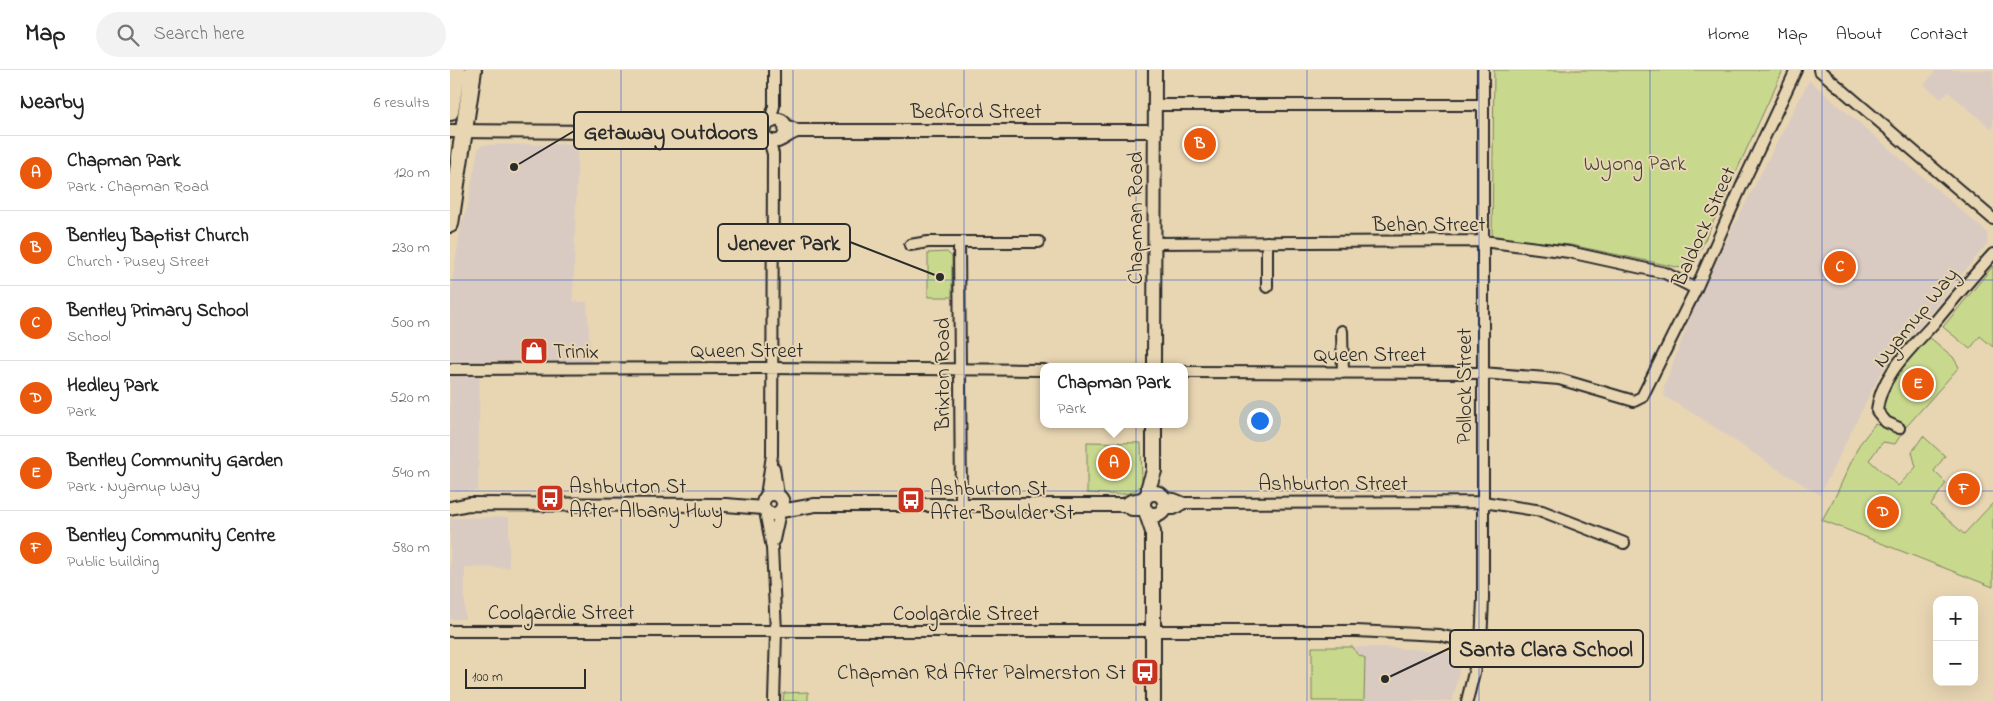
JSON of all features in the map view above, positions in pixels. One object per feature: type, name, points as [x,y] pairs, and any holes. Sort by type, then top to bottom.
[{"type":"highway","points":[[450,112],[457,70]]},
{"type":"highway","points":[[450,224],[457,131],[473,70]]},
{"type":"main road","points":[[1153,701],[1153,532],[1157,525],[1149,486],[1154,471],[1154,428]]},
{"type":"street","points":[[774,70],[772,455],[770,501],[776,632],[774,701]]},
{"type":"street","name":"Chapman Road","points":[[1154,363],[1155,70]]},
{"type":"street","name":"Pollock Street","points":[[1467,701],[1481,644],[1483,599],[1483,70]]},
{"type":"street","name":"Baldock Street","points":[[1642,397],[1696,289],[1796,70]]},
{"type":"street","points":[[1819,70],[1993,219]]},
{"type":"street","points":[[1155,105],[1483,106]]},
{"type":"street","points":[[457,131],[775,130]]},
{"type":"street","name":"Bedford Street","points":[[775,130],[1155,131]]},
{"type":"street","name":"Behan Street","points":[[1154,244],[1483,241],[1569,252],[1665,273],[1696,289]]},
{"type":"street","points":[[910,245],[928,242],[1039,242]]},
{"type":"street","name":"Brixton Road","points":[[960,242],[961,506]]},
{"type":"street","points":[[1266,242],[1267,287]]},
{"type":"street","name":"Nyamup Way","points":[[1899,428],[1881,418],[1877,411],[1886,382],[1901,361],[1993,254]]},
{"type":"street","points":[[1342,332],[1343,373]]},
{"type":"street","name":"Queen Street","points":[[450,369],[772,368],[1040,370]]},
{"type":"street","name":"Queen Street","points":[[1188,372],[1482,373],[1559,379],[1634,401],[1642,397]]},
{"type":"street","name":"Ashburton Street","points":[[450,499],[470,504]]},
{"type":"street","name":"Ashburton Street","points":[[770,501],[772,515],[781,511],[815,505]]},
{"type":"street","name":"Ashburton Street","points":[[450,508],[470,504],[726,505],[770,501],[815,505],[1125,505],[1132,509],[1154,503],[1174,509],[1184,503],[1483,502],[1542,511],[1624,543]]},
{"type":"street","points":[[772,548],[781,511]]},
{"type":"street","name":"Coolgardie Street","points":[[450,631],[1356,631],[1439,634],[1529,656]]},
{"type":"shaded area","points":[[1936,70],[1993,70],[1993,130],[1948,92],[1941,99],[1924,85]]},
{"type":"shaded area","points":[[1809,80],[1987,232],[1988,243],[1880,374],[1820,495],[1665,397],[1663,389],[1700,291]]},
{"type":"shaded area","points":[[482,145],[578,145],[573,301],[587,302],[591,362],[480,361],[478,491],[450,491],[450,295],[461,225],[467,208],[478,149]]},
{"type":"shaded area","points":[[509,517],[509,568],[465,567],[465,619],[450,619],[450,518]]},
{"type":"shaded area","points":[[1312,647],[1385,647],[1437,651],[1462,656],[1453,701],[1312,701]]},
{"type":"green space","name":"Wyong Park","points":[[1494,70],[1783,70],[1691,270],[1571,245],[1492,238]]},
{"type":"green space","points":[[947,252],[952,257],[952,297],[928,297],[928,253]]},
{"type":"green space","points":[[1993,266],[1993,347],[1980,336],[1970,349],[1943,327]]},
{"type":"green space","points":[[1928,336],[1953,357],[1959,367],[1906,427],[1886,416],[1882,410],[1889,389],[1895,379]]},
{"type":"green space","points":[[1875,424],[1902,433],[1895,444],[1883,442],[1869,460],[1898,486],[1916,467],[1912,452],[1923,436],[1945,456],[1934,471],[1946,483],[1931,505],[1964,534],[1993,503],[1993,587],[1822,520],[1859,445]]},
{"type":"green space","points":[[1087,442],[1141,443],[1142,483],[1138,488],[1125,494],[1087,493]]},
{"type":"green space","points":[[1312,647],[1353,647],[1357,654],[1365,658],[1364,701],[1312,701]]},
{"type":"green space","points":[[808,692],[808,701],[783,701],[784,693]]},
{"type":"place","name":"Bentley Baptist Church","points":[[1200,144]]},
{"type":"place","name":"Getaway Outdoors","points":[[514,167]]},
{"type":"place","name":"Bentley Primary School","points":[[1840,267]]},
{"type":"place","name":"Jenever Park","points":[[940,277]]},
{"type":"place","name":"Trinix","points":[[534,351]]},
{"type":"place","name":"Bentley Community Garden","points":[[1918,384]]},
{"type":"place","name":"Chapman Park","points":[[1114,463]]},
{"type":"place","name":"Bentley Community Centre","points":[[1964,489]]},
{"type":"place","name":"Ashburton St After Albany Hwy","points":[[550,498]]},
{"type":"place","name":"Ashburton St After Boulder St","points":[[911,500]]},
{"type":"place","name":"Hedley Park","points":[[1883,512]]},
{"type":"place","name":"Chapman Rd After Palmerston St","points":[[1145,672]]},
{"type":"place","name":"Santa Clara School","points":[[1385,679]]}]
